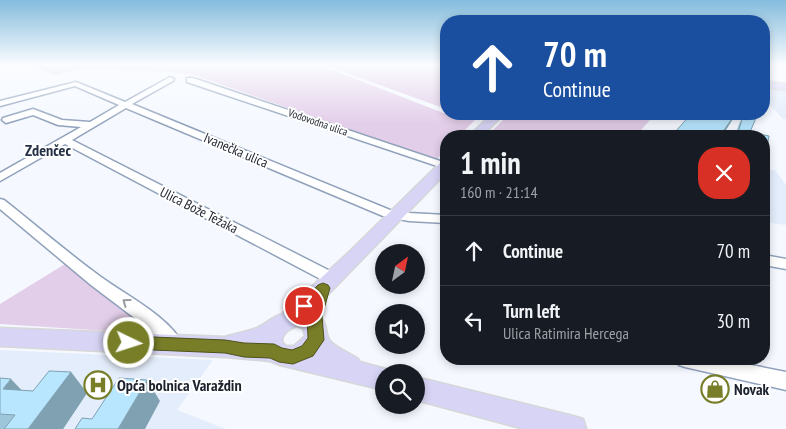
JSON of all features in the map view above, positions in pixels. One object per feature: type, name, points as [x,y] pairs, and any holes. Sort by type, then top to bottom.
[{"type":"main road","points":[[770,85],[786,87]]},
{"type":"main road","points":[[481,130],[492,120]]},
{"type":"main road","points":[[283,339],[328,284],[440,171]]},
{"type":"main road","points":[[328,284],[314,316],[320,346],[360,372]]},
{"type":"main road","points":[[0,337],[225,347],[244,350],[283,339],[303,318],[308,320],[316,330],[316,340],[308,351],[283,339]]},
{"type":"main road","points":[[283,339],[360,372],[375,376]]},
{"type":"main road","points":[[425,391],[515,422],[573,429]]},
{"type":"street","name":"Ivanečka ulica","points":[[0,104],[76,84]]},
{"type":"street","name":"Ivanečka ulica","points":[[76,84],[396,215],[440,218]]},
{"type":"street","points":[[0,178],[161,84]]},
{"type":"street","name":"Vodovodna ulica","points":[[202,84],[440,163]]},
{"type":"street","points":[[6,120],[33,112],[61,123],[93,125]]},
{"type":"street","name":"Ulica Bože Težaka","points":[[65,140],[328,284]]},
{"type":"street","points":[[0,203],[96,281],[155,324],[175,346]]},
{"type":"street","points":[[770,261],[786,264]]},
{"type":"street","points":[[713,365],[786,381]]},
{"type":"shaded area","points":[[220,84],[369,84],[440,112],[440,120],[475,120],[465,130],[440,130],[440,156],[436,160]]},
{"type":"shaded area","points":[[377,84],[440,84],[440,107]]},
{"type":"shaded area","points":[[770,88],[786,90],[786,119],[783,119],[770,106]]},
{"type":"shaded area","points":[[503,120],[650,120],[641,130],[493,130]]},
{"type":"shaded area","points":[[770,170],[775,170],[786,185],[786,225],[770,223]]},
{"type":"shaded area","points":[[65,264],[145,322],[138,333],[0,324],[0,304]]},
{"type":"shaded area","name":"Opća bolnica Varaždin","points":[[0,350],[213,360],[177,410],[226,429],[0,429]]},
{"type":"building","points":[[686,120],[731,120],[724,130],[677,130]]},
{"type":"building","points":[[742,120],[755,120],[751,130],[739,130]]},
{"type":"building","points":[[49,371],[71,372],[28,429],[4,429],[15,415],[0,414],[0,378],[11,379],[3,389],[33,391]]},
{"type":"building","points":[[119,378],[147,380],[118,429],[75,429],[82,418],[92,419]]},
{"type":"place","name":"Opća bolnica Varaždin","points":[[98,385]]},
{"type":"place","name":"Novak","points":[[715,389]]},
{"type":"district","name":"Zdenčec","points":[[48,150]]},
{"type":"route","points":[[129,343],[274,351],[285,357],[293,357],[308,351],[316,340],[317,333],[314,316],[323,288],[304,306]]}]
